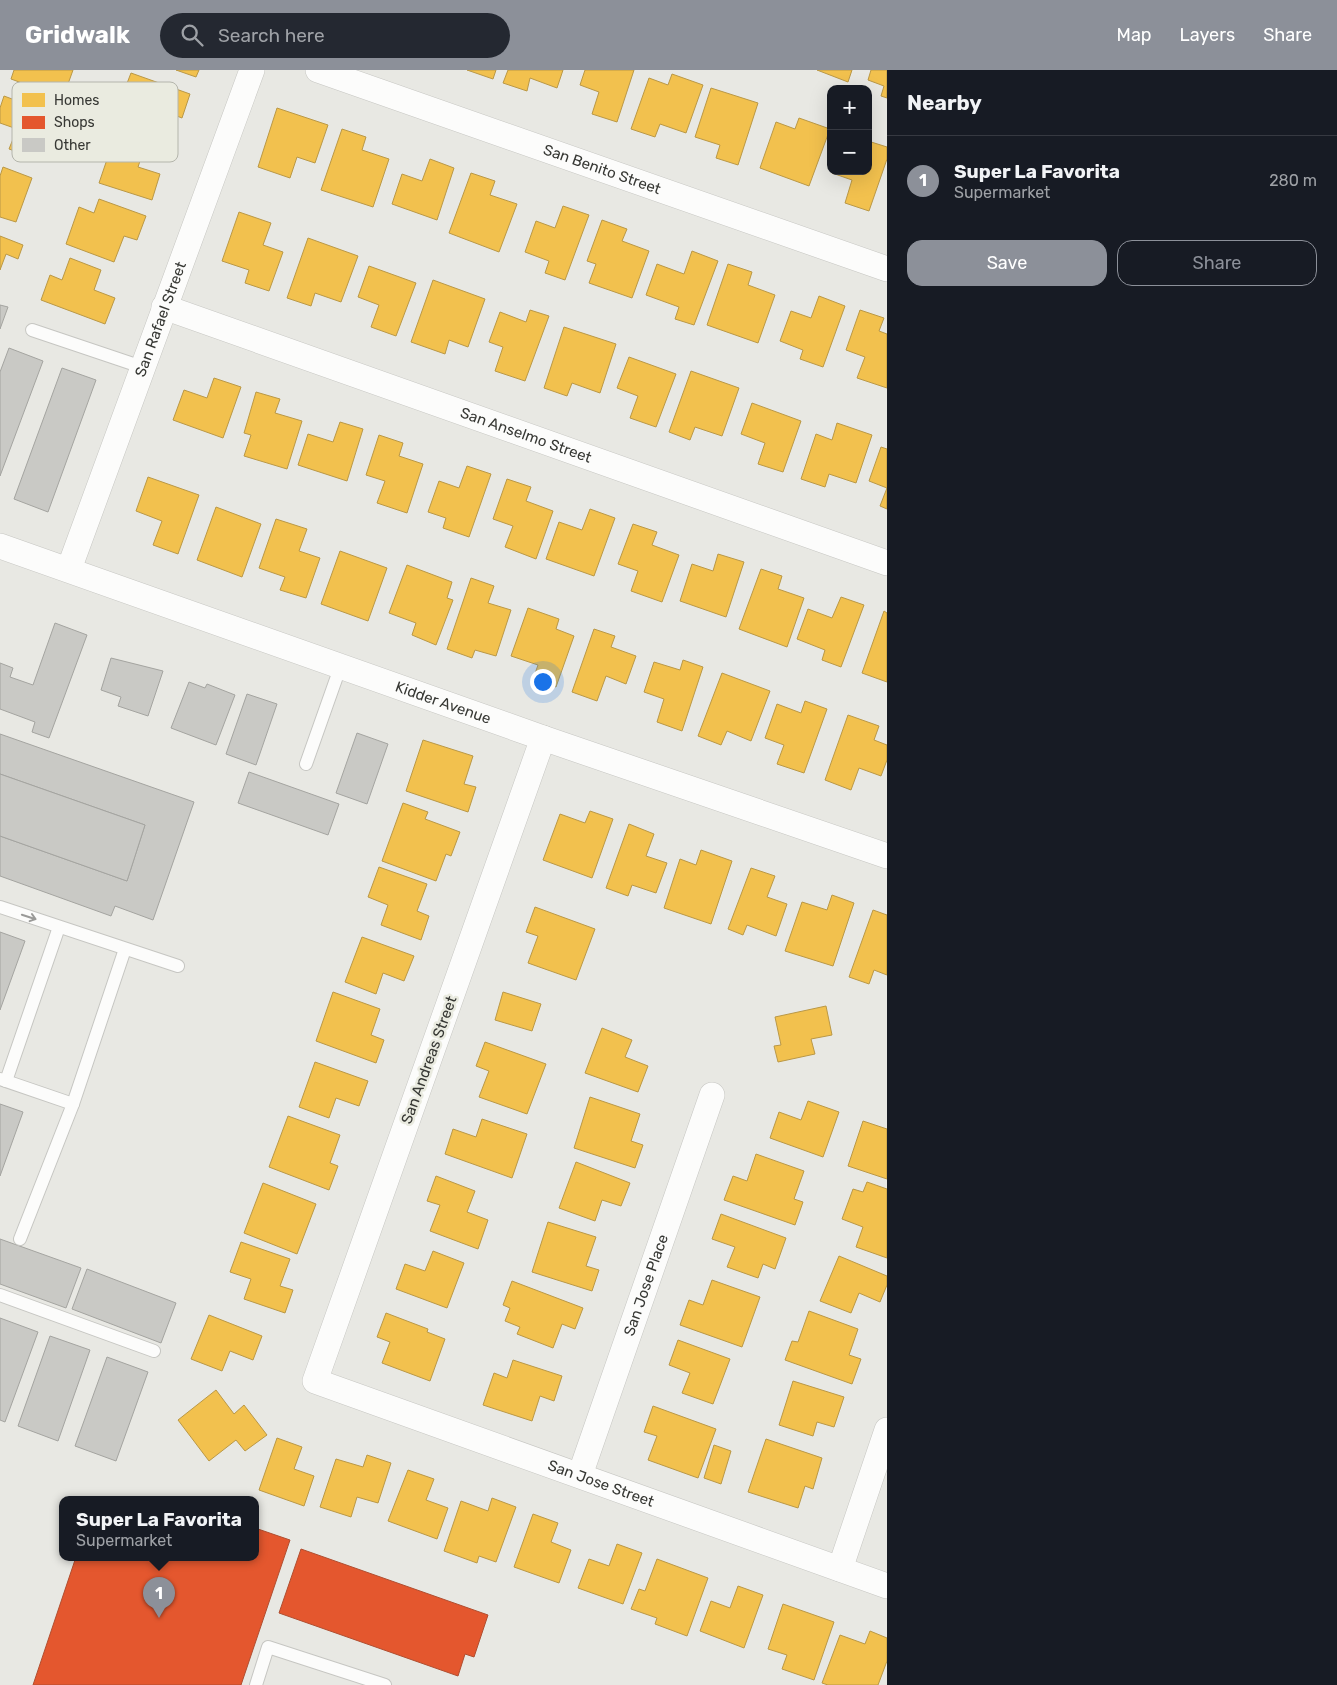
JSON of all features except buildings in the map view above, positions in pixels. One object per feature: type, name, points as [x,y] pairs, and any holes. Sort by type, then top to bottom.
[{"type":"street","name":"San Rafael Street","points":[[69,569],[252,70]]},
{"type":"street","name":"San Benito Street","points":[[318,70],[887,269]]},
{"type":"street","name":"San Anselmo Street","points":[[164,307],[887,563]]},
{"type":"street","name":"Kidder Avenue","points":[[0,546],[543,738],[887,856]]},
{"type":"street","name":"San Andreas Street","points":[[315,1381],[543,738]]},
{"type":"street","name":"San Jose Place","points":[[580,1475],[712,1095]]},
{"type":"street","name":"San Jose Street","points":[[315,1381],[887,1586]]},
{"type":"street","points":[[840,1569],[887,1430]]},
{"type":"lane","points":[[32,330],[142,367]]},
{"type":"lane","points":[[306,764],[341,665]]},
{"type":"lane","points":[[0,907],[178,966]]},
{"type":"lane","points":[[59,927],[3,1080],[73,1104]]},
{"type":"lane","points":[[20,1239],[73,1104],[125,948]]},
{"type":"lane","points":[[0,1295],[154,1351]]},
{"type":"lane","points":[[256,1685],[268,1647],[385,1685]]},
{"type":"place","name":"Super La Favorita","points":[[159,1618]]}]
